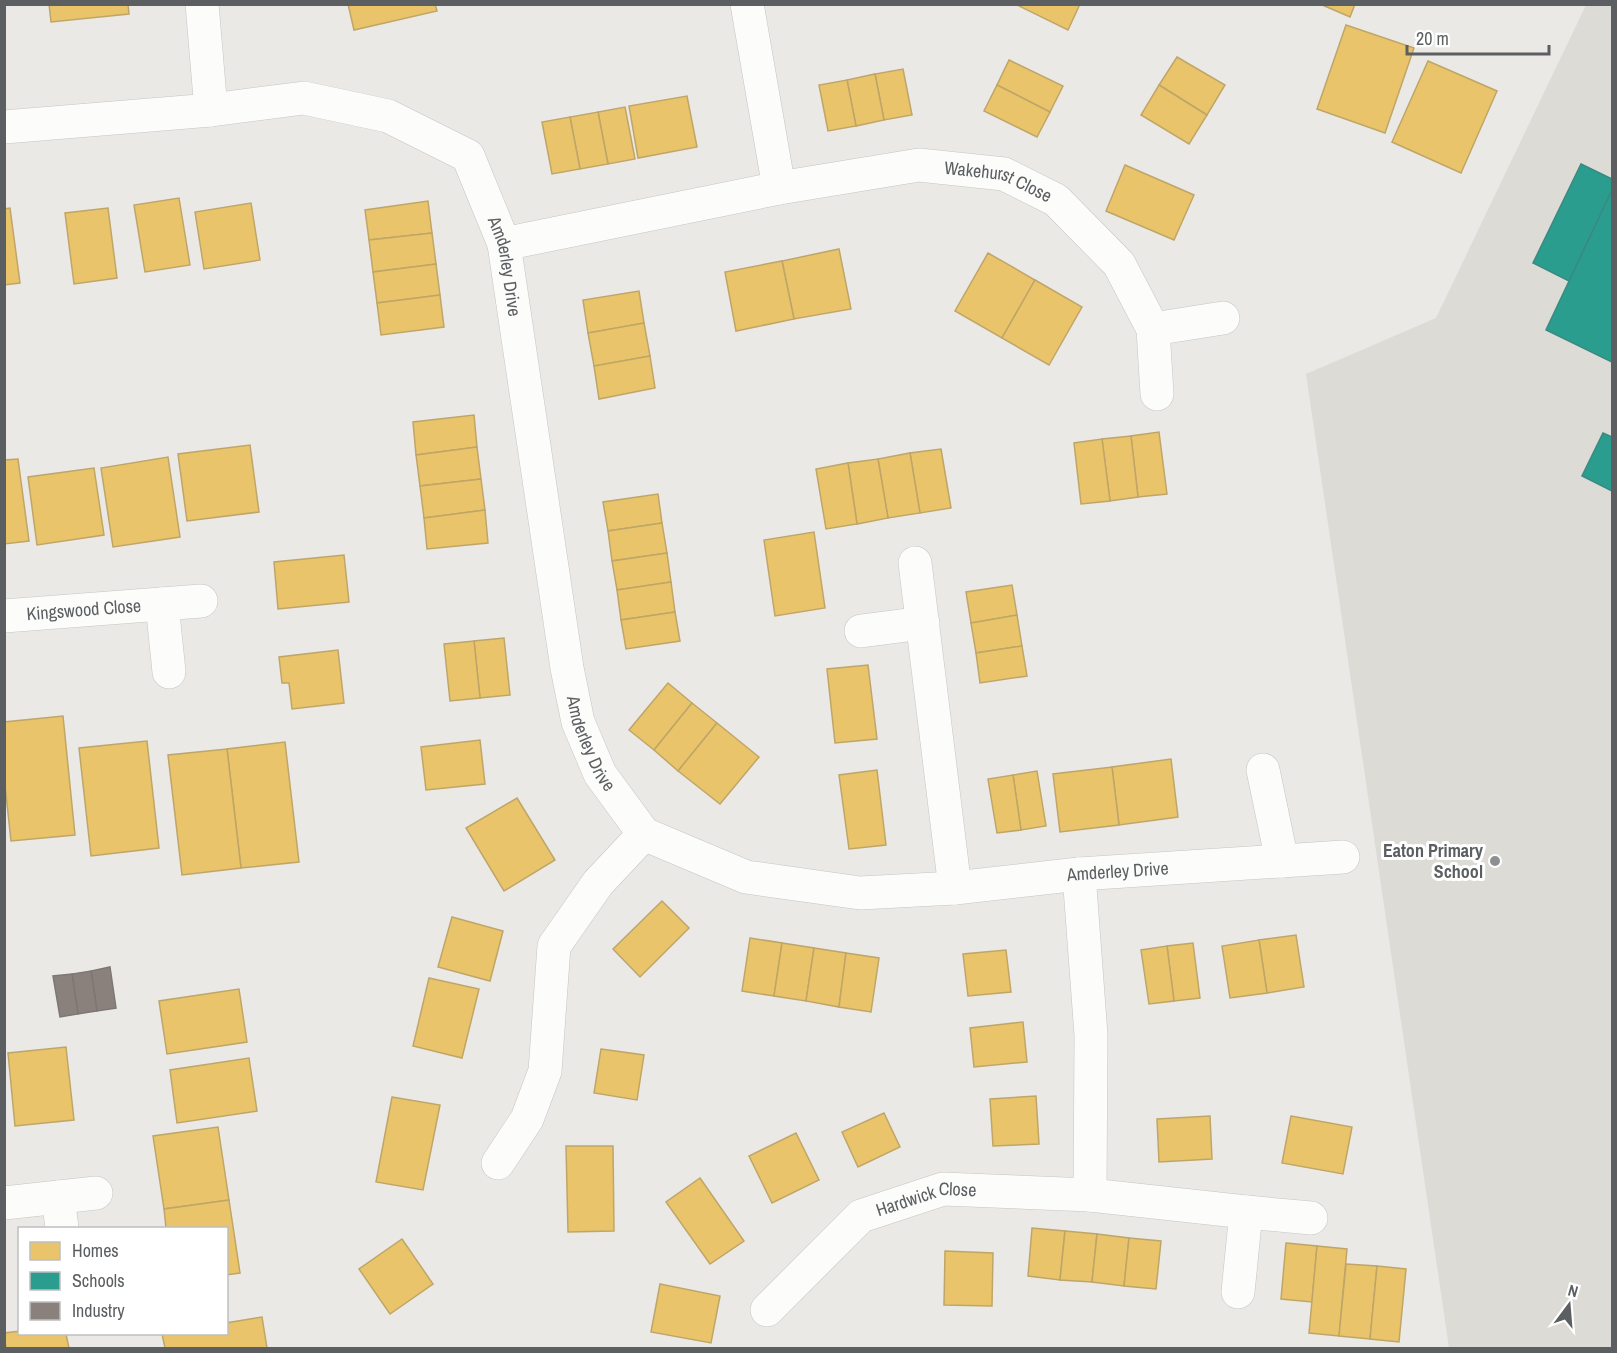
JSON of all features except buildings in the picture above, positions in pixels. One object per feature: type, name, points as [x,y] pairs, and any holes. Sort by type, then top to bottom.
[{"type":"street","points":[[202,4],[211,110]]},
{"type":"street","points":[[747,4],[778,188]]},
{"type":"street","name":"Amderley Drive","points":[[4,127],[211,110],[304,98],[388,116],[468,156],[504,244],[567,668],[578,722],[600,774],[644,834],[746,877],[860,893],[955,888],[1079,874],[1343,857]]},
{"type":"street","name":"Wakehurst Close","points":[[504,244],[778,188],[919,165],[1004,174],[1056,200],[1119,264],[1153,329],[1157,394]]},
{"type":"street","points":[[1153,329],[1223,318]]},
{"type":"street","points":[[915,563],[955,888]]},
{"type":"street","name":"Kingswood Close","points":[[4,616],[201,601]]},
{"type":"street","name":"Kingswood Close","points":[[162,604],[169,672]]},
{"type":"street","points":[[861,631],[924,623]]},
{"type":"street","points":[[1263,770],[1282,861]]},
{"type":"street","points":[[498,1163],[526,1119],[545,1071],[554,946],[598,883],[644,834]]},
{"type":"street","points":[[1079,874],[1091,1035],[1090,1195]]},
{"type":"street","name":"Hardwick Close","points":[[768,1310],[861,1216],[943,1189],[1090,1195],[1311,1218]]},
{"type":"street","points":[[4,1203],[60,1213],[96,1193]]},
{"type":"street","points":[[1238,1292],[1246,1212]]},
{"type":"shaded area","name":"Eaton Primary School","points":[[1586,5],[1612,5],[1612,1348],[1449,1348],[1306,374],[1436,318]]},
{"type":"place","name":"Eaton Primary School","points":[[1495,861]]}]
